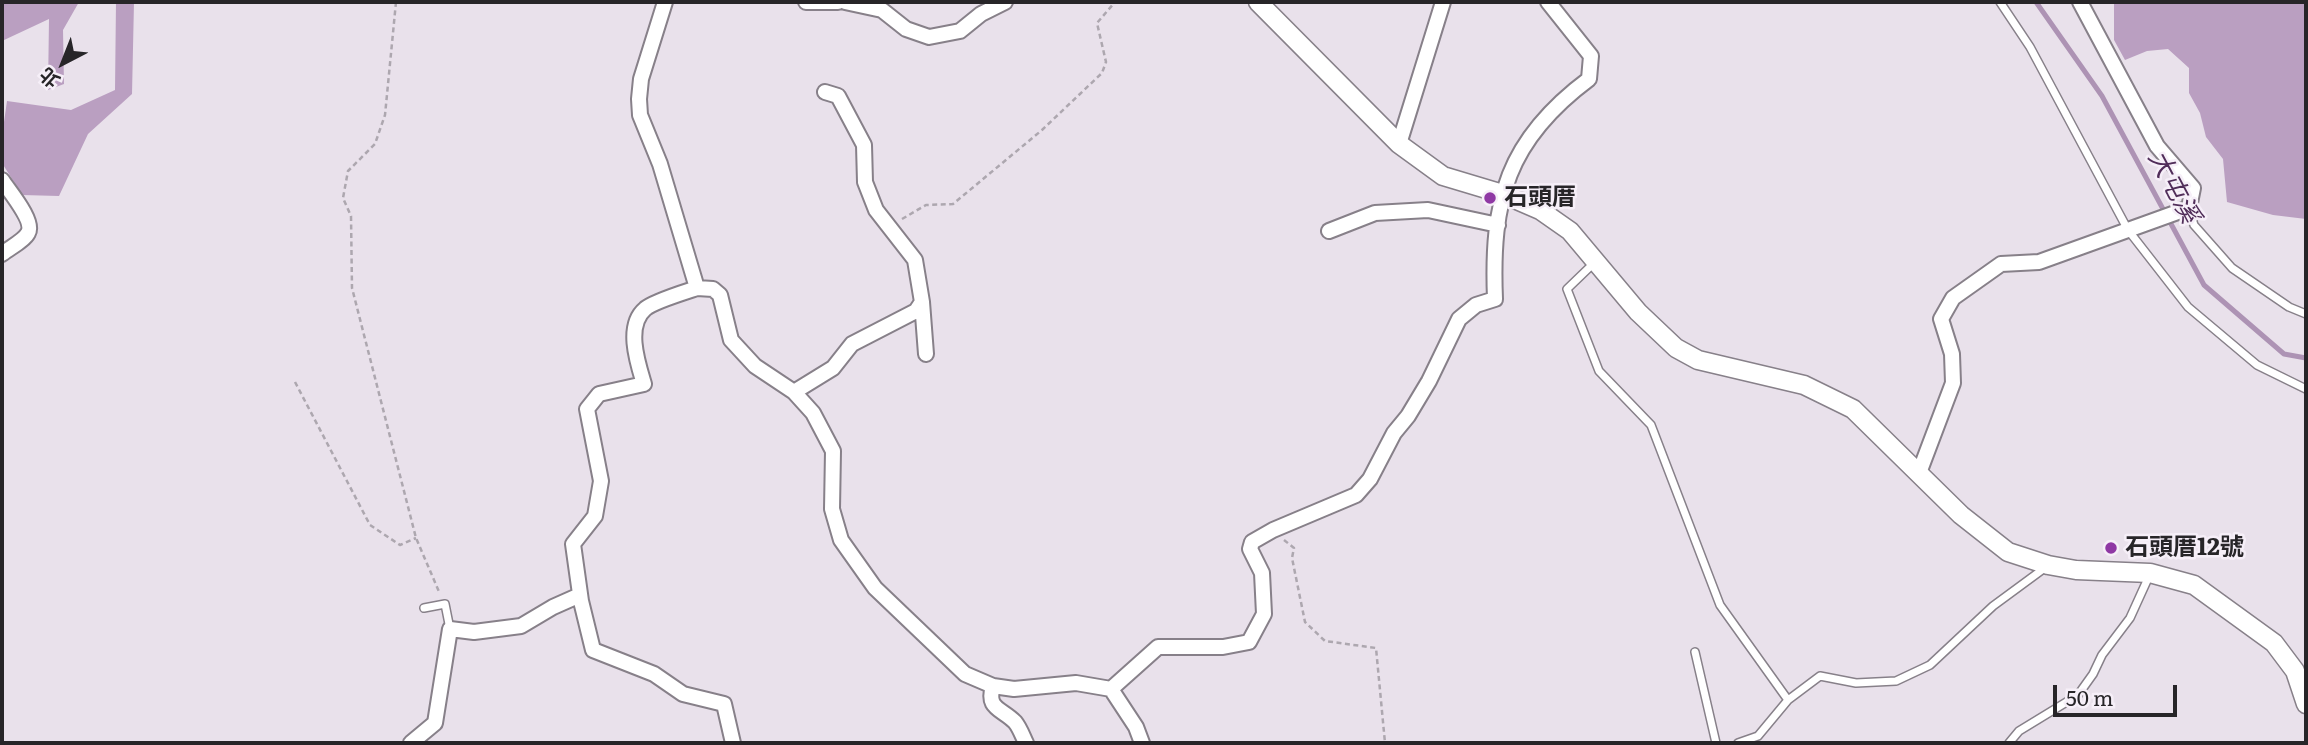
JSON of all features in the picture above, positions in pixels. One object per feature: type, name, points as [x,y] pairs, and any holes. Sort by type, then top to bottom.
[{"type":"street","points":[[665,2],[641,79],[640,115],[660,164],[696,288]]},
{"type":"street","points":[[806,2],[838,2]]},
{"type":"street","points":[[845,2],[882,10],[906,29],[929,37],[960,31],[981,14],[1005,2]]},
{"type":"street","points":[[1258,2],[1399,144],[1443,176],[1503,194],[1540,210],[1570,231],[1638,312],[1676,348],[1698,360],[1804,385],[1853,409],[1961,515],[2008,552],[2048,565],[2076,570],[2150,573],[2194,585],[2274,643],[2295,671],[2306,704]]},
{"type":"street","points":[[1399,144],[1443,2]]},
{"type":"street","points":[[1111,689],[1158,647],[1223,647],[1249,642],[1264,614],[1262,573],[1250,549],[1252,542],[1273,530],[1356,495],[1370,479],[1394,433],[1408,416],[1429,381],[1459,319],[1476,305],[1495,299],[1493,254],[1506,180],[1529,136],[1560,101],[1589,79],[1591,57],[1548,2]]},
{"type":"street","points":[[1919,473],[1953,383],[1952,354],[1941,319],[1952,298],[2001,264],[2039,262],[2183,210],[2193,188],[2157,146],[2080,2]]},
{"type":"street","points":[[825,92],[838,96],[864,145],[865,182],[876,210],[915,260],[926,354]]},
{"type":"street","points":[[2,180],[28,219],[30,228],[27,236],[2,254]]},
{"type":"street","points":[[1329,231],[1375,212],[1427,210],[1498,225]]},
{"type":"street","points":[[733,743],[724,704],[683,694],[654,674],[593,650],[580,595],[573,544],[595,516],[601,481],[587,409],[598,394],[644,383],[633,349],[638,319],[645,309],[696,288],[713,289],[720,295],[731,340],[755,366],[794,392],[813,413],[833,451],[832,509],[841,540],[874,589],[965,674],[993,686],[1014,689],[1076,683],[1111,689],[1136,727],[1142,743]]},
{"type":"street","points":[[794,392],[833,368],[852,344],[916,311],[922,302]]},
{"type":"street","points":[[411,743],[435,723],[450,629],[474,632],[521,626],[580,595]]},
{"type":"street","points":[[993,686],[990,697],[992,702],[1016,724],[1026,743]]},
{"type":"lane","points":[[2000,2],[2030,47],[2128,230],[2188,307],[2257,365],[2306,389]]},
{"type":"lane","points":[[2183,210],[2232,268],[2289,307],[2306,314]]},
{"type":"lane","points":[[1596,261],[1567,289],[1599,371],[1651,425],[1720,605],[1788,700]]},
{"type":"lane","points":[[1738,743],[1758,736],[1788,700],[1820,676],[1856,683],[1896,681],[1930,665],[1993,606],[2048,565]]},
{"type":"lane","points":[[2009,743],[2019,731],[2078,695],[2102,655],[2130,618],[2150,573]]},
{"type":"lane","points":[[424,608],[444,604],[450,629]]},
{"type":"lane","points":[[1695,652],[1716,743]]},
{"type":"path","points":[[396,2],[385,115],[375,144],[348,171],[343,198],[351,216],[352,288],[416,538],[444,604]]},
{"type":"path","points":[[889,227],[926,205],[953,204],[1042,130],[1102,73],[1106,62],[1097,23],[1115,2]]},
{"type":"path","points":[[295,382],[370,524],[400,545],[416,538]]},
{"type":"path","points":[[1273,530],[1294,548],[1292,558],[1305,622],[1325,641],[1376,648],[1385,743]]},
{"type":"shaded area","points":[[2,2],[79,2],[63,30],[64,84],[48,90],[49,19],[2,41]]},
{"type":"shaded area","points":[[116,2],[134,2],[132,94],[88,134],[59,196],[22,195],[2,163],[2,136],[7,101],[71,110],[115,90]]},
{"type":"shaded area","points":[[2114,2],[2306,2],[2306,219],[2273,215],[2227,202],[2223,159],[2206,137],[2200,113],[2189,93],[2189,68],[2168,49],[2147,51],[2125,60],[2114,40]]},
{"type":"waterway","name":"大屯溪","points":[[2036,2],[2102,96],[2204,285],[2284,354],[2306,358]]},
{"type":"place","name":"石頭厝","points":[[1490,198]]},
{"type":"place","name":"石頭厝12號","points":[[2111,548]]}]
